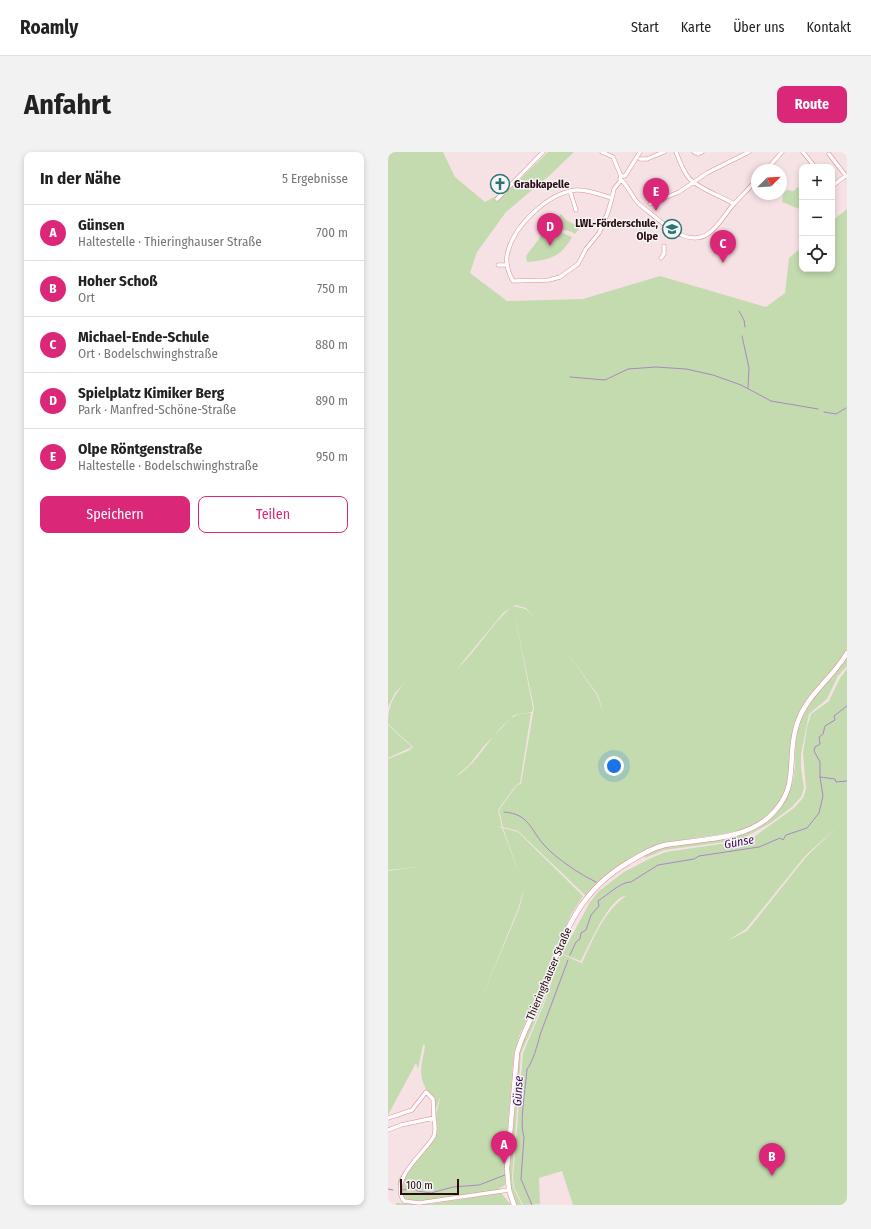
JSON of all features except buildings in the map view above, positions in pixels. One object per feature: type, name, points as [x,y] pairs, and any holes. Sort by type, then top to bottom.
[{"type":"street","points":[[497,199],[543,152]]},
{"type":"street","points":[[602,152],[613,157],[634,198],[639,204],[685,236],[697,238],[712,232],[734,204],[751,186]]},
{"type":"street","points":[[612,198],[581,190],[570,191],[547,200],[517,232],[508,251],[507,265],[513,280],[549,280],[560,277],[581,262],[586,249],[599,233],[608,212],[612,198],[614,189],[640,152]]},
{"type":"street","points":[[640,159],[647,159],[664,152]]},
{"type":"street","points":[[676,152],[689,178],[734,204]]},
{"type":"street","points":[[694,152],[698,154],[702,152]]},
{"type":"street","points":[[650,204],[680,192],[707,173],[749,152]]},
{"type":"street","points":[[771,164],[782,152]]},
{"type":"street","points":[[803,152],[813,164]]},
{"type":"street","points":[[829,154],[846,176],[835,184]]},
{"type":"street","points":[[570,191],[576,210]]},
{"type":"street","points":[[661,258],[664,254],[664,246]]},
{"type":"street","points":[[498,265],[507,265]]},
{"type":"street","name":"Thieringhauser Straße","points":[[514,1205],[509,1190],[507,1169],[519,1044],[539,1002],[556,952],[578,911],[604,879],[613,871],[643,853],[662,846],[742,831],[756,826],[768,818],[778,807],[790,785],[794,739],[801,713],[809,700],[836,669],[847,653]]},
{"type":"street","points":[[388,1118],[412,1110],[426,1092],[433,1099],[435,1131],[432,1139],[398,1175],[396,1184],[399,1196],[404,1201],[414,1203],[471,1197],[509,1190]]},
{"type":"street","points":[[388,1130],[401,1125],[434,1118]]},
{"type":"green space","points":[[388,152],[443,152],[455,177],[485,202],[511,188],[548,152],[574,152],[549,176],[506,212],[477,252],[470,273],[507,301],[583,299],[660,276],[766,307],[785,293],[789,258],[799,250],[799,272],[835,272],[835,219],[847,209],[847,649],[835,668],[836,672],[847,657],[847,666],[838,676],[827,699],[809,714],[801,754],[801,768],[804,788],[801,797],[792,807],[769,824],[740,840],[664,850],[645,858],[644,854],[664,847],[738,834],[754,828],[769,819],[781,805],[793,781],[795,769],[796,735],[804,712],[800,711],[795,732],[788,784],[784,794],[774,809],[762,820],[747,828],[714,836],[679,840],[652,848],[631,858],[611,872],[586,896],[518,831],[503,827],[499,810],[517,785],[521,784],[534,708],[513,607],[533,708],[532,712],[526,713],[531,713],[520,783],[516,785],[498,810],[502,827],[497,826],[502,828],[522,882],[503,828],[518,832],[583,896],[572,913],[554,952],[539,994],[520,1034],[514,1053],[505,1160],[505,1185],[491,1192],[421,1201],[411,1201],[405,1199],[399,1191],[398,1180],[407,1167],[436,1136],[436,1114],[441,1095],[435,1111],[432,1097],[424,1084],[421,1075],[425,1045],[423,1045],[418,1069],[416,1063],[388,1115],[388,871],[416,867],[388,870],[388,759],[408,751],[413,747],[388,724],[388,717],[392,701],[406,681],[395,693],[388,707]],"holes":[[[515,605],[526,608],[537,621],[526,609],[513,606]],[[512,607],[491,629],[471,655],[456,670],[503,613]],[[561,644],[598,695],[604,715],[597,695]],[[494,735],[471,764],[455,777],[469,765]],[[523,892],[519,909],[477,1009],[518,909]]]},
{"type":"green space","points":[[799,188],[799,209],[782,202],[782,200],[787,200],[787,190],[794,191]]},
{"type":"green space","points":[[561,214],[566,220],[579,227],[582,225],[575,234],[551,226]]},
{"type":"green space","points":[[548,227],[572,237],[564,249],[554,256],[542,260],[527,262],[526,256]]},
{"type":"green space","points":[[847,669],[847,1205],[573,1205],[562,1171],[539,1178],[540,1204],[523,1205],[514,1187],[513,1178],[523,1053],[544,1004],[561,954],[584,964],[582,963],[590,945],[605,917],[618,902],[626,896],[620,898],[613,904],[600,923],[581,961],[562,954],[590,902],[599,891],[624,872],[651,858],[666,852],[741,841],[755,836],[794,808],[803,798],[806,789],[803,753],[807,727],[811,714],[829,701],[840,678]],"holes":[[[838,826],[806,857],[747,931],[727,941],[746,929],[805,856]]]},
{"type":"green space","points":[[388,725],[412,747],[388,758]]},
{"type":"green space","points":[[558,954],[560,955],[543,1004],[521,1053],[512,1178],[513,1187],[522,1205],[515,1205],[509,1180],[519,1053],[524,1035],[539,1008]]},
{"type":"green space","points":[[501,1193],[511,1205],[396,1205],[396,1203],[430,1204]]},
{"type":"waterway","points":[[739,311],[744,320],[745,327]]},
{"type":"waterway","points":[[742,336],[749,368],[748,388]]},
{"type":"waterway","points":[[570,377],[605,380],[628,369],[656,367],[686,369],[713,375],[741,385],[771,401],[818,409]]},
{"type":"waterway","points":[[824,412],[836,414],[846,408]]},
{"type":"waterway","name":"Günse","points":[[570,955],[576,942],[580,939],[581,933],[586,930],[591,915],[599,906],[598,901],[619,886],[627,882],[631,882],[658,865],[694,859],[699,856],[759,847],[780,838],[783,840],[786,835],[807,828],[819,813],[823,796],[820,777],[820,762],[814,751],[815,747],[820,744],[819,737],[823,734],[825,726],[835,720],[834,716],[847,706]]},
{"type":"waterway","points":[[820,777],[835,779],[836,782],[847,781]]},
{"type":"waterway","points":[[504,812],[513,813],[524,819],[550,851],[569,866],[596,882]]},
{"type":"waterway","name":"Günse","points":[[532,1205],[521,1179],[524,1137],[522,1114],[527,1069],[533,1058],[568,960]]},
{"type":"waterway","points":[[402,1190],[415,1189],[417,1191],[431,1193],[453,1187],[479,1185],[505,1175]]},
{"type":"waterway","points":[[388,1189],[393,1190]]},
{"type":"place","name":"Grabkapelle","points":[[500,184]]},
{"type":"place","name":"Olpe Röntgenstraße","points":[[656,211]]},
{"type":"place","name":"LWL-Förderschule, Olpe","points":[[672,229]]},
{"type":"place","name":"Spielplatz Kimiker Berg","points":[[550,246]]},
{"type":"place","name":"Michael-Ende-Schule","points":[[723,263]]},
{"type":"place","name":"Günsen","points":[[504,1164]]},
{"type":"place","name":"Hoher Schoß","points":[[772,1176]]}]
